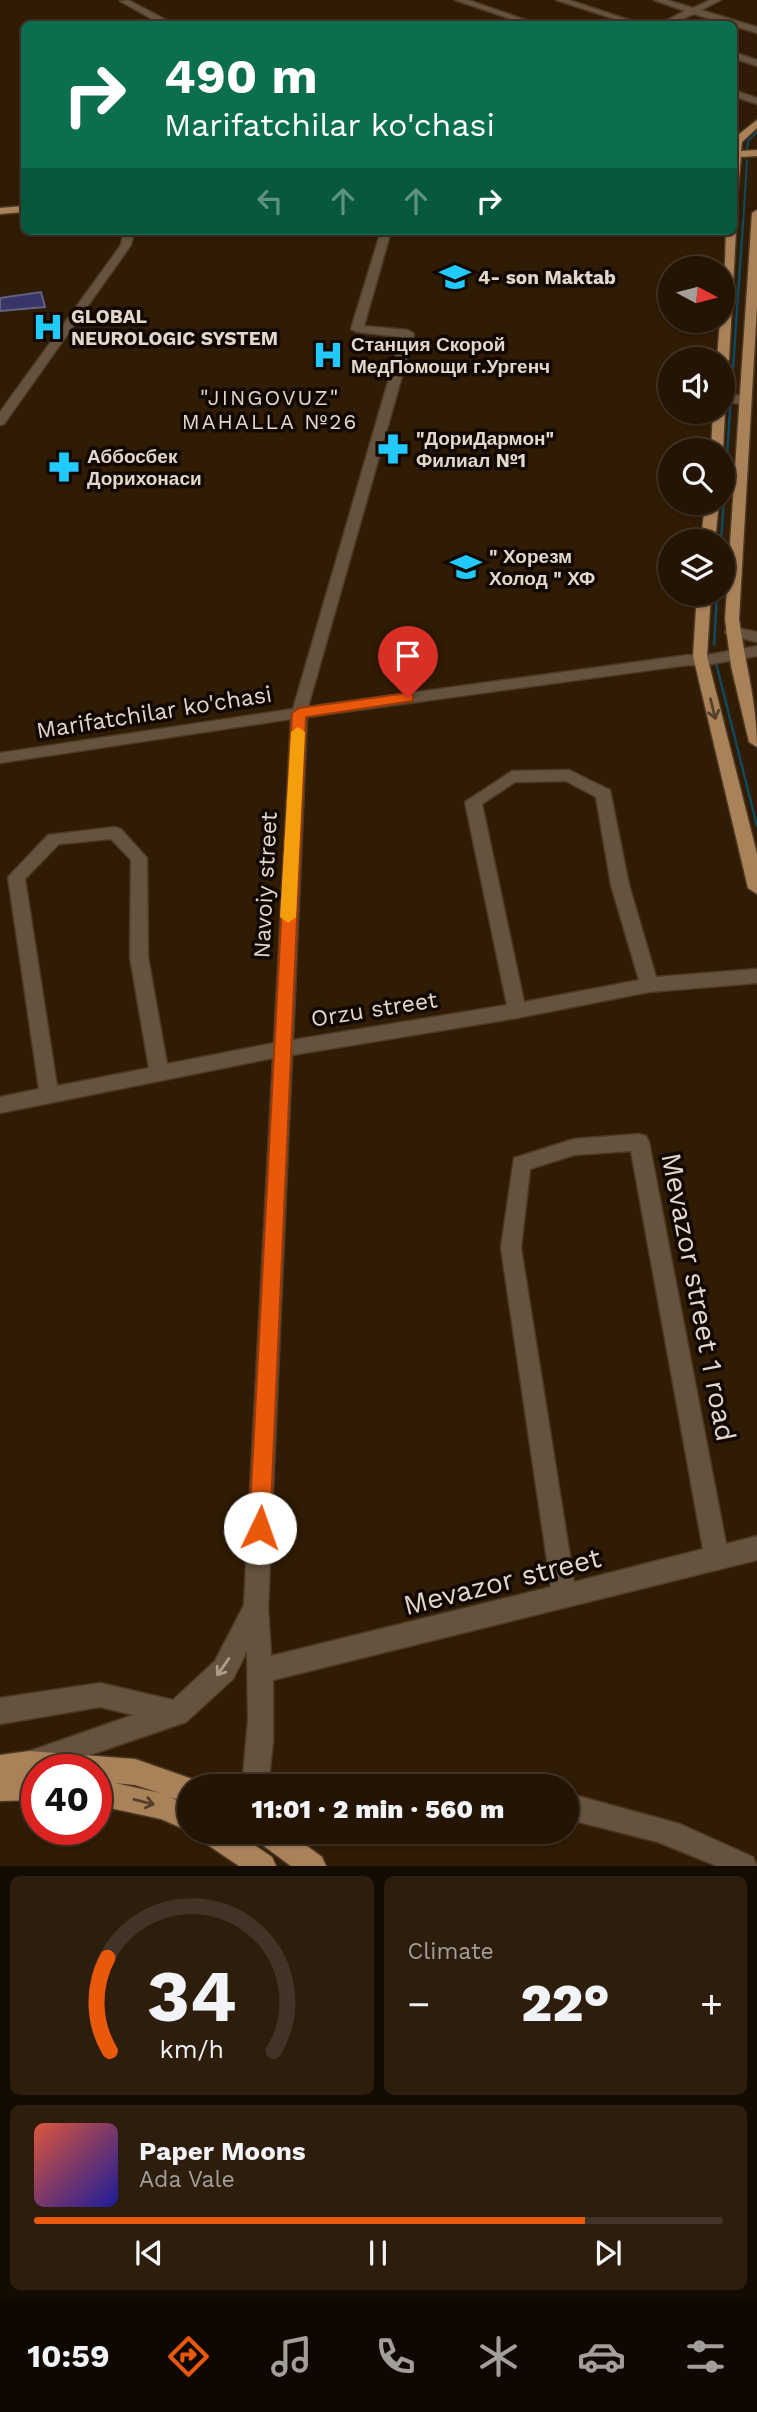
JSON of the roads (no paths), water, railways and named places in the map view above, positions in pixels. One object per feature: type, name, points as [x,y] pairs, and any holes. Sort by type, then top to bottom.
[{"type":"main road","points":[[737,141],[757,122]]},
{"type":"main road","points":[[737,153],[757,153]]},
{"type":"main road","points":[[0,211],[21,209]]},
{"type":"main road","points":[[757,213],[753,351],[746,400],[732,632],[757,742]]},
{"type":"main road","points":[[0,218],[21,215]]},
{"type":"main road","points":[[724,347],[731,235]]},
{"type":"main road","points":[[702,606],[696,659],[757,888]]},
{"type":"main road","points":[[0,1768],[21,1781]]},
{"type":"main road","points":[[112,1774],[135,1772],[177,1786]]},
{"type":"main road","points":[[112,1796],[164,1807],[177,1814]]},
{"type":"main road","points":[[231,1844],[263,1866]]},
{"type":"main road","points":[[283,1844],[313,1866]]},
{"type":"street","points":[[459,0],[524,21]]},
{"type":"street","points":[[560,0],[627,21]]},
{"type":"street","points":[[658,0],[728,21]]},
{"type":"street","points":[[669,21],[717,0]]},
{"type":"street","points":[[124,1],[161,21]]},
{"type":"street","points":[[737,24],[757,30]]},
{"type":"street","points":[[737,56],[757,63]]},
{"type":"street","points":[[737,94],[757,101]]},
{"type":"street","points":[[0,421],[126,245],[128,235]]},
{"type":"street","name":"Navoiy street","points":[[257,1774],[261,1671],[256,1607],[299,713],[408,334],[358,329],[385,235]]},
{"type":"street","points":[[735,399],[746,400]]},
{"type":"street","points":[[732,632],[757,637]]},
{"type":"street","name":"Marifatchilar ko'chasi","points":[[0,758],[299,713],[757,651]]},
{"type":"street","points":[[517,1011],[473,802],[512,777],[569,775],[604,794],[620,885],[649,985]]},
{"type":"street","points":[[49,1095],[16,877],[54,839],[115,833],[139,858],[139,957],[159,1073]]},
{"type":"street","name":"Orzu street","points":[[0,1105],[281,1049],[517,1011],[649,985],[757,976]]},
{"type":"street","name":"Mevazor street 1 road","points":[[564,1597],[511,1248],[521,1164],[574,1147],[639,1142],[717,1559]]},
{"type":"street","name":"Mevazor street","points":[[261,1671],[757,1548]]},
{"type":"street","points":[[83,1754],[177,1713],[223,1670],[256,1607]]},
{"type":"street","points":[[0,1711],[100,1695],[177,1713]]},
{"type":"street","points":[[579,1809],[635,1821],[687,1838],[744,1866]]},
{"type":"waterway","points":[[747,150],[748,141],[757,132]]},
{"type":"waterway","points":[[743,225],[747,160]]},
{"type":"waterway","points":[[722,529],[743,223]]},
{"type":"waterway","points":[[714,645],[716,606]]},
{"type":"waterway","points":[[716,663],[757,826]]},
{"type":"place","name":"4- son Maktab","points":[[455,277]]},
{"type":"place","name":"GLOBAL NEUROLOGIC SYSTEM","points":[[48,327]]},
{"type":"place","name":"Станция Скорой МедПомощи г.Ургенч","points":[[328,355]]},
{"type":"place","name":"\"ДориДармон\" Филиал №1","points":[[393,449]]},
{"type":"place","name":"Аббосбек Дорихонаси","points":[[64,467]]},
{"type":"place","name":"\" Хорезм Холод \" ХФ","points":[[466,567]]},
{"type":"district","name":"\"JINGOVUZ\" MAHALLA №26","points":[[270,410]]}]
